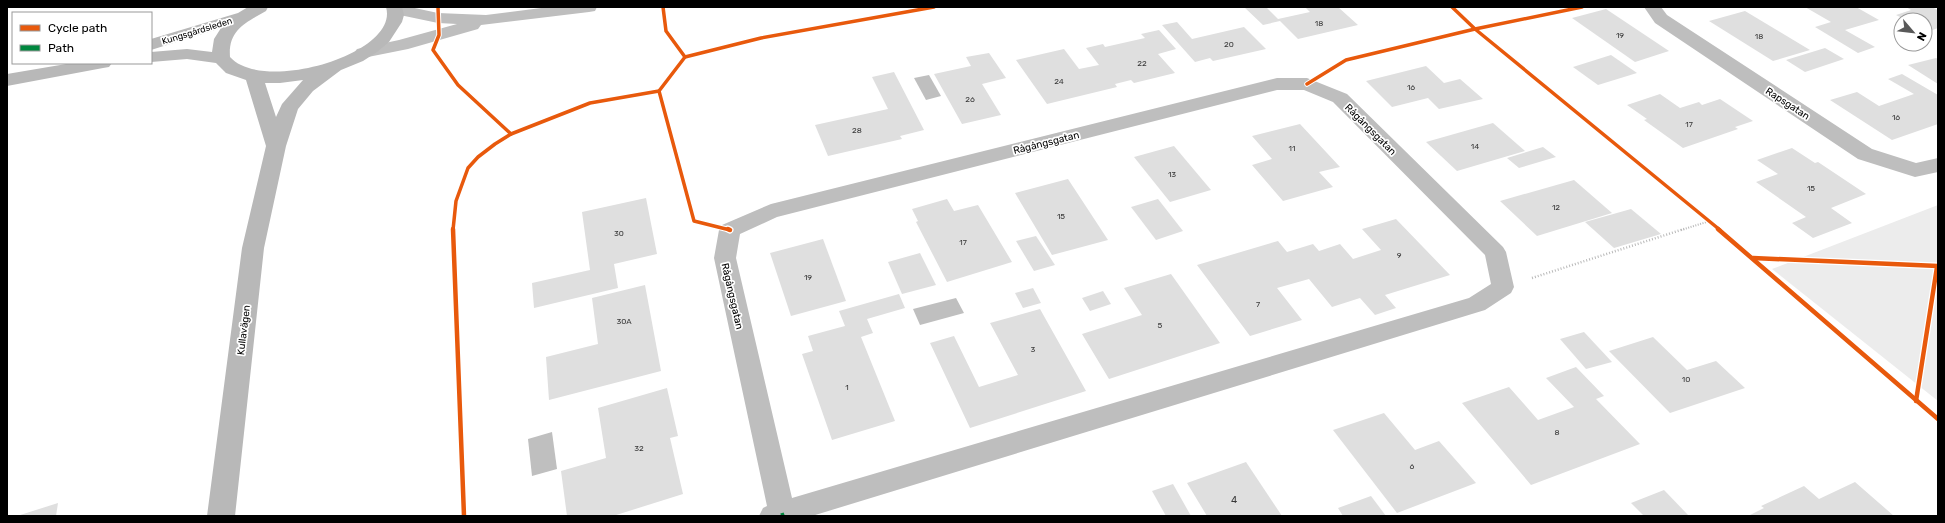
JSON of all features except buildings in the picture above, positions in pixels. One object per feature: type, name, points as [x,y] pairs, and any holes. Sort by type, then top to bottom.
[{"type":"street","points":[[221,58],[220,45],[228,30],[243,17],[260,7]]},
{"type":"street","points":[[394,8],[438,18],[486,20],[589,7]]},
{"type":"street","name":"Rapsgatan","points":[[1652,7],[1661,19],[1865,154],[1915,170],[1938,165]]},
{"type":"street","name":"Kullavägen","points":[[221,58],[233,70],[254,77],[279,78],[307,74],[335,66],[363,54],[378,42],[389,31],[395,20],[394,8]]},
{"type":"street","name":"Kungsgårdsleden","points":[[152,45],[205,26],[243,17]]},
{"type":"street","points":[[363,54],[439,35],[486,20]]},
{"type":"street","name":"Kungsgårdsleden","points":[[152,57],[181,54],[221,58]]},
{"type":"street","points":[[7,80],[96,64]]},
{"type":"street","name":"Kullavägen","points":[[221,516],[253,248],[276,146],[289,108],[306,87],[335,66]]},
{"type":"street","points":[[254,77],[276,146]]},
{"type":"street","name":"Rågångsgatan","points":[[1277,84],[1307,84],[1340,98],[1495,252],[1503,287],[1477,304],[778,514],[725,258],[730,230],[771,211],[1277,84]]},
{"type":"path","points":[[1503,287],[1710,221]]},
{"type":"shaded area","points":[[929,75],[941,96],[926,100],[914,78]]},
{"type":"shaded area","points":[[1938,205],[1938,401],[1772,269]]},
{"type":"shaded area","points":[[956,298],[964,313],[920,325],[913,309]]},
{"type":"shaded area","points":[[552,432],[557,469],[532,476],[528,439]]},
{"type":"cycle path","points":[[438,7],[439,35],[433,50],[458,85],[511,134]]},
{"type":"cycle path","points":[[663,7],[666,31],[685,57]]},
{"type":"cycle path","points":[[464,516],[453,235],[456,201],[468,168],[478,157],[511,134],[590,103],[659,91],[685,57],[761,38],[934,7]]},
{"type":"cycle path","points":[[1452,7],[1475,29],[1753,258],[1938,419]]},
{"type":"cycle path","points":[[1307,84],[1346,60],[1475,29],[1582,7]]},
{"type":"cycle path","points":[[659,91],[694,221],[730,230]]},
{"type":"cycle path","points":[[1753,258],[1938,266]]},
{"type":"cycle path","points":[[1916,401],[1937,267]]}]
